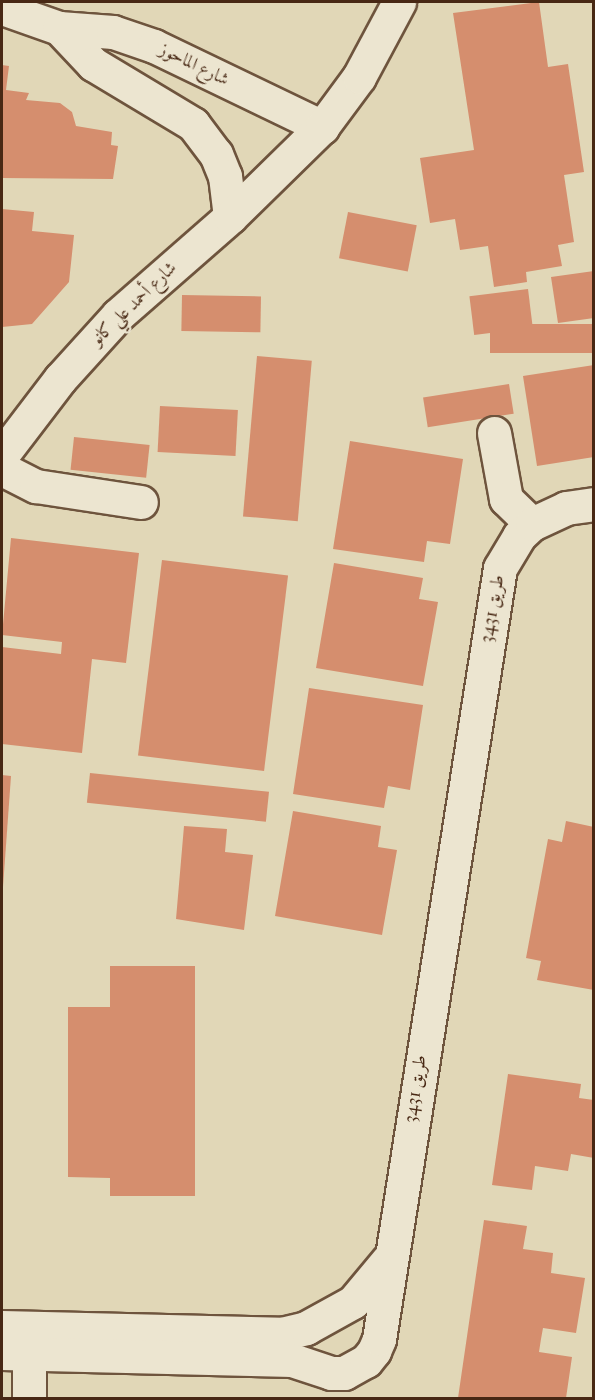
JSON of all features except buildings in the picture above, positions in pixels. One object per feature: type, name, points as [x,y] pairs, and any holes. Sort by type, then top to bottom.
[{"type":"street","points":[[322,127],[359,77],[399,2]]},
{"type":"street","name":"شارع الماحوز","points":[[2,8],[65,15],[154,46],[322,127]]},
{"type":"street","name":"شارع الماحوز","points":[[65,15],[93,64],[193,124],[216,154],[225,176],[230,217]]},
{"type":"street","name":"شارع أحمد علي كانو","points":[[2,455],[60,378],[118,315],[230,217],[282,169],[322,127]]},
{"type":"street","points":[[494,433],[506,499],[532,524]]},
{"type":"street","points":[[2,470],[36,486],[141,502]]},
{"type":"street","name":"طريق 3431","points":[[15,1340],[253,1347],[331,1373],[344,1372],[366,1361],[379,1339],[389,1258],[496,586],[508,551],[532,524],[566,508],[594,504]]},
{"type":"street","points":[[253,1347],[281,1334],[330,1317],[360,1295],[389,1258]]},
{"type":"street","points":[[15,1340],[29,1398]]}]
